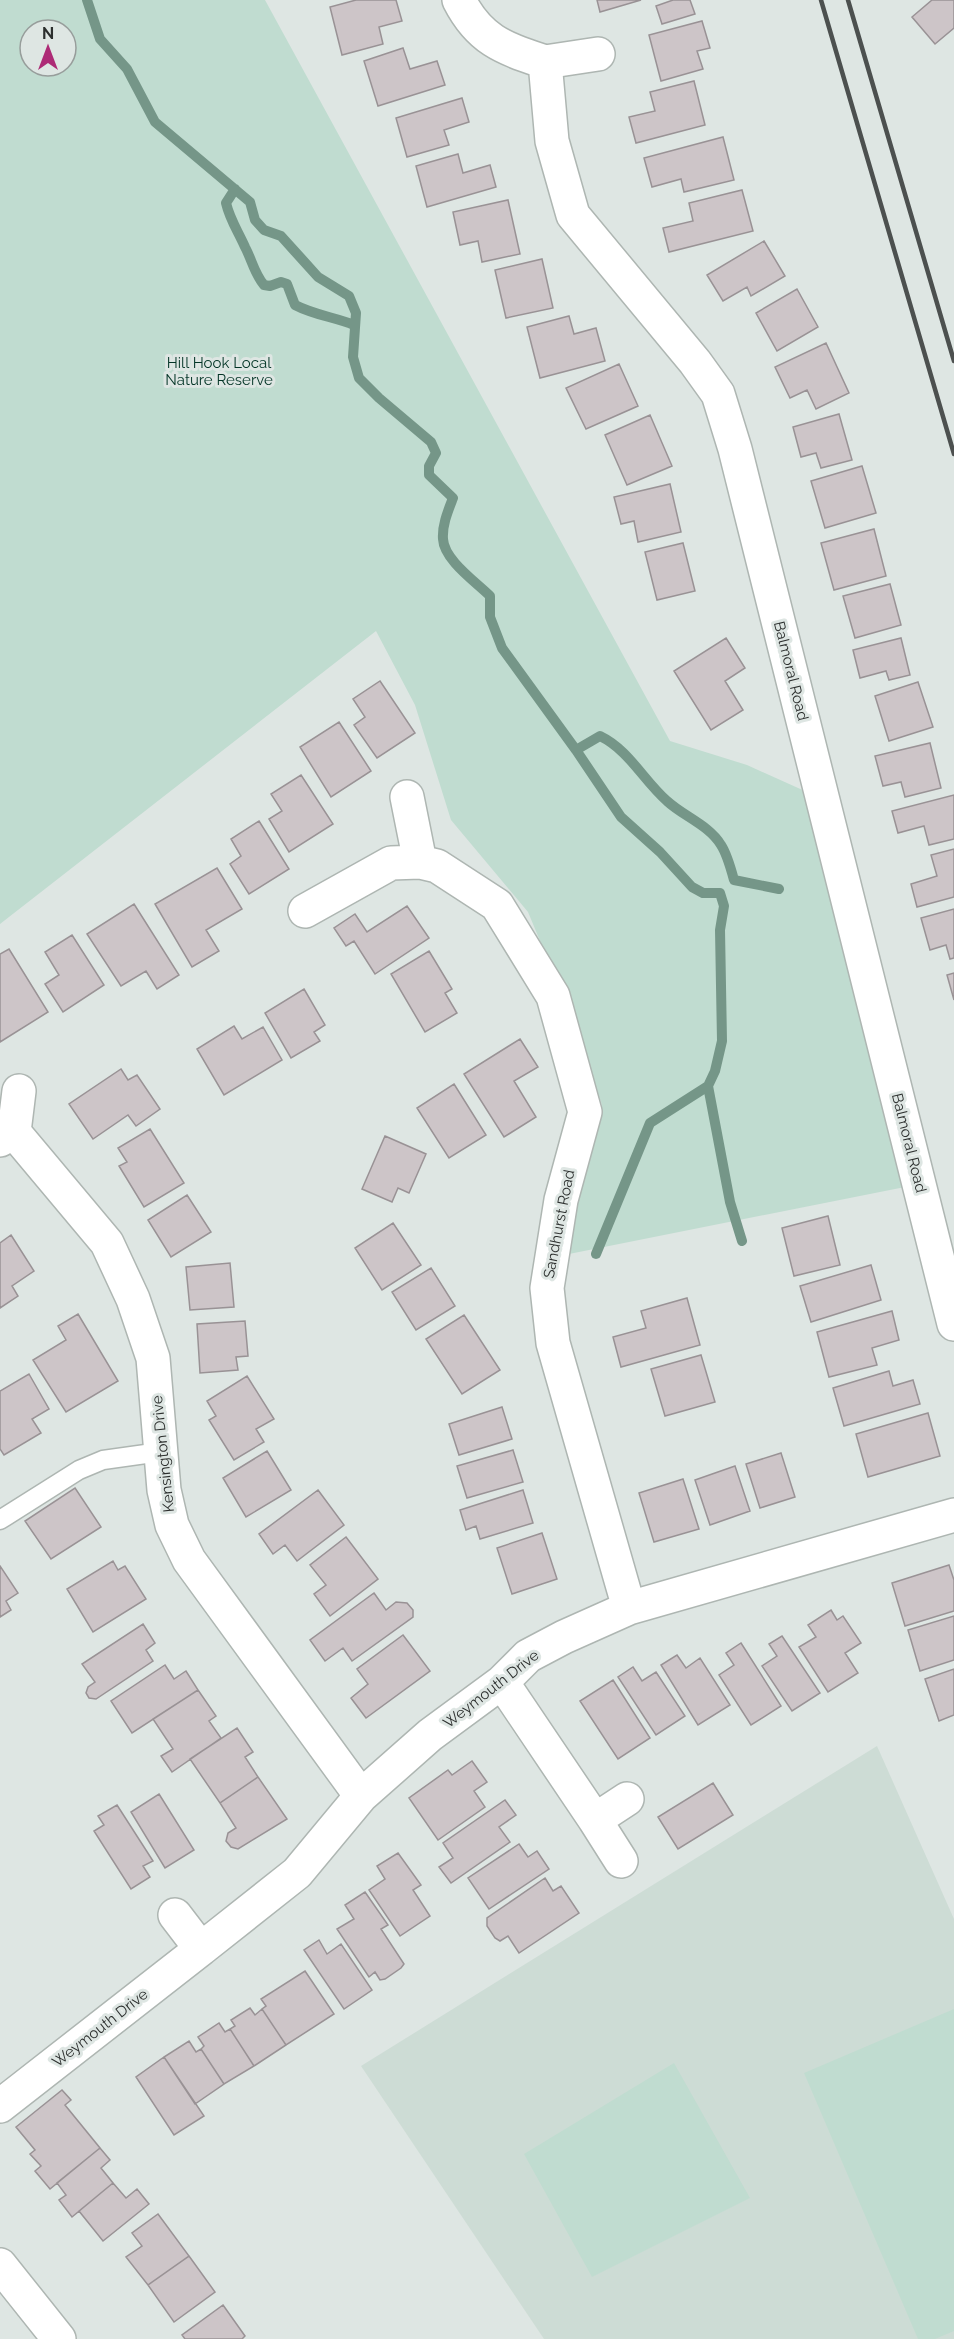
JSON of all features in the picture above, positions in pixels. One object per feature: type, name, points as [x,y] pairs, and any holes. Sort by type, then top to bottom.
[{"type":"street","points":[[459,0],[465,13],[488,39],[510,51],[545,62],[598,54]]},
{"type":"street","name":"Balmoral Road","points":[[545,62],[552,141],[573,215],[695,362],[718,394],[735,449],[954,1324]]},
{"type":"street","points":[[407,797],[420,862]]},
{"type":"street","name":"Sandhurst Road","points":[[305,911],[391,863],[420,862],[437,866],[496,905],[553,996],[585,1112],[561,1200],[547,1288],[553,1343],[628,1608]]},
{"type":"street","name":"Kensington Drive","points":[[19,1091],[7,1136],[107,1243],[133,1299],[153,1358],[164,1490],[172,1526],[189,1560],[361,1796]]},
{"type":"street","name":"Weymouth Drive","points":[[0,2106],[297,1874],[361,1796],[430,1735],[502,1682],[528,1656],[628,1608],[954,1515]]},
{"type":"street","points":[[502,1682],[621,1861]]},
{"type":"street","points":[[595,1820],[627,1799]]},
{"type":"street","points":[[175,1915],[201,1949]]},
{"type":"street","points":[[0,2265],[59,2339]]},
{"type":"lane","points":[[0,1520],[87,1466],[103,1460],[160,1452]]},
{"type":"shaded area","points":[[877,1746],[954,1919],[954,2339],[544,2339],[361,2066]]},
{"type":"green space","name":"Hill Hook Local Nature Reserve","points":[[0,0],[265,0],[670,741],[747,765],[807,792],[905,1187],[564,1255],[602,1105],[570,1013],[528,912],[451,820],[415,705],[376,631],[0,924]]},
{"type":"green space","points":[[954,2009],[954,2331],[935,2339],[918,2339],[804,2073]]},
{"type":"green space","points":[[674,2063],[750,2198],[592,2277],[524,2154]]},
{"type":"building","points":[[356,0],[396,0],[402,21],[379,27],[383,44],[342,55],[330,7]]},
{"type":"building","points":[[597,0],[641,0],[600,12]]},
{"type":"building","points":[[673,0],[690,0],[695,14],[662,24],[656,6]]},
{"type":"building","points":[[932,0],[954,0],[954,28],[935,44],[912,17]]},
{"type":"building","points":[[702,21],[710,48],[697,51],[703,69],[661,81],[649,35]]},
{"type":"building","points":[[403,48],[410,69],[437,61],[445,85],[378,106],[364,61]]},
{"type":"building","points":[[694,81],[705,125],[636,143],[629,117],[655,111],[650,92]]},
{"type":"building","points":[[462,98],[469,122],[444,130],[449,145],[407,157],[396,118]]},
{"type":"building","points":[[723,137],[734,180],[684,192],[681,179],[652,187],[644,158]]},
{"type":"building","points":[[458,154],[463,173],[490,165],[496,187],[427,207],[416,166]]},
{"type":"building","points":[[742,190],[753,231],[669,252],[663,228],[693,221],[689,203]]},
{"type":"building","points":[[508,200],[520,254],[482,262],[478,241],[460,245],[453,212]]},
{"type":"building","points":[[764,241],[785,276],[751,296],[747,287],[723,301],[707,275]]},
{"type":"building","points":[[542,259],[553,308],[506,318],[495,270]]},
{"type":"building","points":[[797,289],[818,327],[777,351],[756,313]]},
{"type":"building","points":[[569,316],[574,334],[596,328],[605,361],[540,378],[527,327]]},
{"type":"building","points":[[826,343],[849,393],[816,409],[807,390],[790,398],[775,367]]},
{"type":"building","points":[[619,364],[638,406],[586,429],[566,388]]},
{"type":"building","points":[[839,414],[852,460],[821,468],[816,453],[801,457],[793,427]]},
{"type":"building","points":[[650,415],[672,466],[627,485],[605,435]]},
{"type":"building","points":[[862,466],[876,513],[825,528],[811,481]]},
{"type":"building","points":[[670,484],[681,532],[638,542],[634,521],[621,524],[614,497]]},
{"type":"building","points":[[874,529],[886,576],[834,590],[821,543]]},
{"type":"building","points":[[683,543],[695,591],[657,600],[645,552]]},
{"type":"building","points":[[890,584],[901,625],[855,638],[843,596]]},
{"type":"building","points":[[726,638],[745,668],[725,681],[743,710],[711,730],[674,671]]},
{"type":"building","points":[[901,638],[910,675],[889,680],[886,671],[860,678],[853,650]]},
{"type":"building","points":[[380,681],[415,733],[377,758],[354,725],[365,717],[353,699]]},
{"type":"building","points":[[918,682],[933,727],[889,741],[875,696]]},
{"type":"building","points":[[339,722],[371,771],[331,797],[300,747]]},
{"type":"building","points":[[930,743],[941,788],[905,797],[901,782],[883,786],[875,756]]},
{"type":"building","points":[[301,775],[333,824],[289,852],[269,819],[282,811],[271,794]]},
{"type":"building","points":[[954,795],[954,839],[929,845],[924,826],[898,833],[892,811]]},
{"type":"building","points":[[259,821],[289,869],[249,894],[230,864],[241,856],[231,839]]},
{"type":"building","points":[[954,849],[954,897],[917,907],[911,884],[937,876],[931,855]]},
{"type":"building","points":[[217,868],[242,909],[206,930],[219,951],[192,967],[155,904]]},
{"type":"building","points":[[134,904],[179,975],[157,989],[146,971],[121,986],[87,934]]},
{"type":"building","points":[[407,906],[429,938],[375,974],[354,941],[346,946],[334,928],[355,914],[367,932]]},
{"type":"building","points":[[954,909],[954,958],[950,959],[946,945],[930,950],[921,918]]},
{"type":"building","points":[[72,935],[104,985],[63,1012],[45,984],[59,975],[45,952]]},
{"type":"building","points":[[9,949],[48,1012],[0,1042],[0,954]]},
{"type":"building","points":[[429,951],[452,989],[445,993],[457,1013],[425,1032],[391,974]]},
{"type":"building","points":[[954,973],[954,1000],[947,975]]},
{"type":"building","points":[[304,989],[325,1025],[314,1032],[320,1041],[291,1058],[265,1013]]},
{"type":"building","points":[[234,1026],[242,1039],[263,1027],[282,1060],[224,1095],[197,1049]]},
{"type":"building","points":[[520,1039],[538,1067],[514,1081],[536,1117],[504,1137],[464,1074]]},
{"type":"building","points":[[121,1069],[128,1080],[137,1075],[160,1109],[136,1126],[128,1115],[93,1139],[69,1104]]},
{"type":"building","points":[[454,1084],[486,1135],[449,1158],[417,1108]]},
{"type":"building","points":[[150,1129],[184,1183],[144,1207],[119,1166],[127,1162],[118,1148]]},
{"type":"building","points":[[385,1136],[426,1154],[409,1193],[398,1188],[392,1202],[362,1189]]},
{"type":"building","points":[[187,1195],[211,1232],[171,1257],[148,1220]]},
{"type":"building","points":[[828,1216],[840,1265],[794,1276],[782,1228]]},
{"type":"building","points":[[393,1223],[421,1265],[382,1290],[355,1248]]},
{"type":"building","points":[[11,1235],[34,1271],[12,1286],[18,1296],[0,1308],[0,1243]]},
{"type":"building","points":[[230,1263],[234,1307],[190,1310],[186,1267]]},
{"type":"building","points":[[871,1265],[881,1300],[811,1322],[800,1286]]},
{"type":"building","points":[[431,1268],[455,1306],[416,1330],[392,1292]]},
{"type":"building","points":[[687,1298],[700,1345],[621,1367],[613,1337],[646,1328],[641,1311]]},
{"type":"building","points":[[892,1311],[899,1340],[872,1348],[877,1365],[829,1377],[817,1332]]},
{"type":"building","points":[[78,1314],[118,1381],[66,1412],[33,1360],[66,1340],[58,1326]]},
{"type":"building","points":[[464,1315],[500,1370],[462,1394],[426,1339]]},
{"type":"building","points":[[245,1321],[248,1356],[236,1357],[238,1370],[200,1373],[197,1324]]},
{"type":"building","points":[[701,1355],[715,1402],[665,1416],[651,1369]]},
{"type":"building","points":[[889,1371],[893,1386],[913,1380],[920,1404],[844,1426],[833,1388]]},
{"type":"building","points":[[29,1374],[49,1409],[32,1419],[41,1433],[4,1455],[0,1449],[0,1391]]},
{"type":"building","points":[[247,1376],[274,1419],[256,1429],[264,1442],[234,1460],[209,1420],[216,1416],[207,1401]]},
{"type":"building","points":[[502,1407],[512,1439],[459,1455],[449,1424]]},
{"type":"building","points":[[928,1413],[940,1456],[868,1477],[856,1434]]},
{"type":"building","points":[[513,1450],[523,1482],[467,1498],[457,1466]]},
{"type":"building","points":[[267,1451],[291,1490],[246,1517],[223,1478]]},
{"type":"building","points":[[781,1453],[795,1497],[760,1508],[746,1464]]},
{"type":"building","points":[[735,1466],[750,1511],[710,1525],[695,1480]]},
{"type":"building","points":[[683,1479],[699,1529],[654,1542],[639,1493]]},
{"type":"building","points":[[75,1488],[101,1527],[51,1559],[25,1521]]},
{"type":"building","points":[[318,1490],[344,1525],[297,1561],[285,1545],[273,1554],[259,1534]]},
{"type":"building","points":[[523,1490],[533,1523],[480,1539],[476,1526],[466,1530],[460,1510]]},
{"type":"building","points":[[542,1533],[557,1579],[512,1594],[497,1548]]},
{"type":"building","points":[[346,1537],[378,1579],[330,1616],[314,1594],[326,1585],[310,1565]]},
{"type":"building","points":[[113,1561],[118,1570],[125,1566],[146,1599],[93,1632],[67,1589]]},
{"type":"building","points":[[949,1565],[954,1580],[954,1611],[905,1626],[892,1583]]},
{"type":"building","points":[[0,1566],[18,1593],[6,1601],[11,1610],[0,1617]]},
{"type":"building","points":[[374,1593],[386,1610],[396,1602],[407,1603],[413,1610],[413,1617],[352,1661],[343,1648],[325,1661],[310,1640]]},
{"type":"building","points":[[831,1610],[837,1620],[843,1616],[861,1643],[845,1653],[858,1673],[828,1692],[799,1647],[816,1637],[808,1625]]},
{"type":"building","points":[[954,1616],[954,1660],[920,1671],[908,1630]]},
{"type":"building","points":[[143,1624],[155,1643],[146,1650],[153,1661],[96,1699],[89,1698],[86,1693],[88,1687],[95,1682],[82,1664]]},
{"type":"building","points":[[403,1635],[430,1671],[366,1718],[351,1698],[368,1684],[357,1669]]},
{"type":"building","points":[[782,1636],[820,1693],[792,1711],[762,1666],[777,1656],[769,1644]]},
{"type":"building","points":[[741,1643],[781,1706],[751,1725],[719,1675],[734,1665],[726,1653]]},
{"type":"building","points":[[677,1655],[686,1668],[700,1658],[730,1705],[698,1725],[661,1665]]},
{"type":"building","points":[[165,1665],[174,1679],[186,1671],[198,1690],[132,1733],[111,1701]]},
{"type":"building","points":[[633,1667],[642,1681],[656,1672],[685,1716],[656,1735],[618,1677]]},
{"type":"building","points":[[954,1669],[954,1715],[939,1721],[925,1679]]},
{"type":"building","points":[[613,1680],[650,1738],[618,1759],[580,1701]]},
{"type":"building","points":[[198,1690],[216,1716],[209,1721],[221,1738],[172,1772],[161,1756],[173,1749],[153,1719]]},
{"type":"building","points":[[237,1728],[253,1752],[245,1757],[258,1777],[220,1803],[190,1759]]},
{"type":"building","points":[[472,1761],[487,1782],[474,1791],[485,1807],[438,1840],[409,1798],[448,1770],[452,1775]]},
{"type":"building","points":[[258,1777],[287,1819],[238,1849],[231,1847],[226,1841],[228,1833],[236,1828],[220,1803]]},
{"type":"building","points":[[713,1783],[733,1815],[678,1849],[658,1817]]},
{"type":"building","points":[[159,1794],[194,1850],[165,1868],[131,1812]]},
{"type":"building","points":[[505,1800],[516,1815],[499,1827],[510,1842],[451,1883],[439,1867],[453,1858],[443,1843]]},
{"type":"building","points":[[117,1805],[153,1861],[143,1866],[150,1877],[131,1889],[94,1831],[104,1825],[98,1816]]},
{"type":"building","points":[[519,1844],[528,1857],[537,1851],[549,1869],[489,1909],[468,1878]]},
{"type":"building","points":[[398,1853],[421,1885],[413,1890],[430,1916],[400,1936],[369,1890],[385,1879],[377,1866]]},
{"type":"building","points":[[545,1878],[553,1891],[561,1886],[579,1913],[519,1953],[508,1936],[500,1941],[495,1938],[487,1926],[487,1918]]},
{"type":"building","points":[[365,1892],[388,1925],[381,1929],[404,1964],[385,1979],[380,1980],[375,1972],[369,1977],[337,1929],[354,1919],[345,1905]]},
{"type":"building","points":[[319,1940],[327,1954],[341,1944],[372,1990],[344,2009],[304,1950]]},
{"type":"building","points":[[305,1971],[334,2014],[286,2045],[262,2009],[266,2006],[261,1999]]},
{"type":"building","points":[[250,2008],[255,2015],[262,2009],[286,2045],[254,2066],[230,2029],[235,2026],[231,2020]]},
{"type":"building","points":[[219,2023],[225,2032],[230,2029],[254,2066],[224,2084],[201,2049],[204,2046],[198,2037]]},
{"type":"building","points":[[189,2041],[196,2052],[201,2049],[224,2084],[195,2104],[164,2057]]},
{"type":"building","points":[[164,2057],[204,2116],[174,2135],[136,2077]]},
{"type":"building","points":[[62,2090],[71,2100],[65,2105],[100,2148],[50,2189],[35,2171],[41,2166],[30,2154],[35,2150],[16,2127]]},
{"type":"building","points":[[100,2148],[110,2160],[101,2168],[113,2183],[72,2217],[59,2200],[66,2195],[57,2183]]},
{"type":"building","points":[[113,2183],[126,2198],[137,2189],[149,2204],[103,2241],[79,2211]]},
{"type":"building","points":[[158,2214],[189,2256],[148,2285],[126,2257],[142,2246],[132,2233]]},
{"type":"building","points":[[189,2256],[215,2292],[174,2322],[148,2285]]},
{"type":"building","points":[[223,2305],[245,2336],[242,2339],[185,2339],[182,2335]]},
{"type":"waterway","points":[[87,0],[100,39],[127,69],[155,122],[250,202],[255,220],[264,230],[281,236],[318,277],[349,296],[356,313],[353,357],[359,378],[431,442],[436,453],[429,466],[429,475],[453,498],[443,529],[445,547],[455,563],[490,596],[490,617],[502,648],[621,817],[660,852],[692,887],[703,893],[720,893],[724,906],[720,930],[722,1041],[715,1071],[708,1086],[650,1123],[596,1254]]},
{"type":"waterway","points":[[235,189],[226,203],[255,271],[264,285],[270,286],[281,282],[287,284],[295,305],[354,325]]},
{"type":"waterway","points":[[576,750],[600,736],[610,742],[628,757],[667,801],[716,838],[729,862],[734,880],[779,889]]},
{"type":"waterway","points":[[708,1086],[730,1202],[742,1241]]},
{"type":"railway","points":[[821,0],[954,454]]},
{"type":"railway","points":[[848,0],[954,361]]}]
